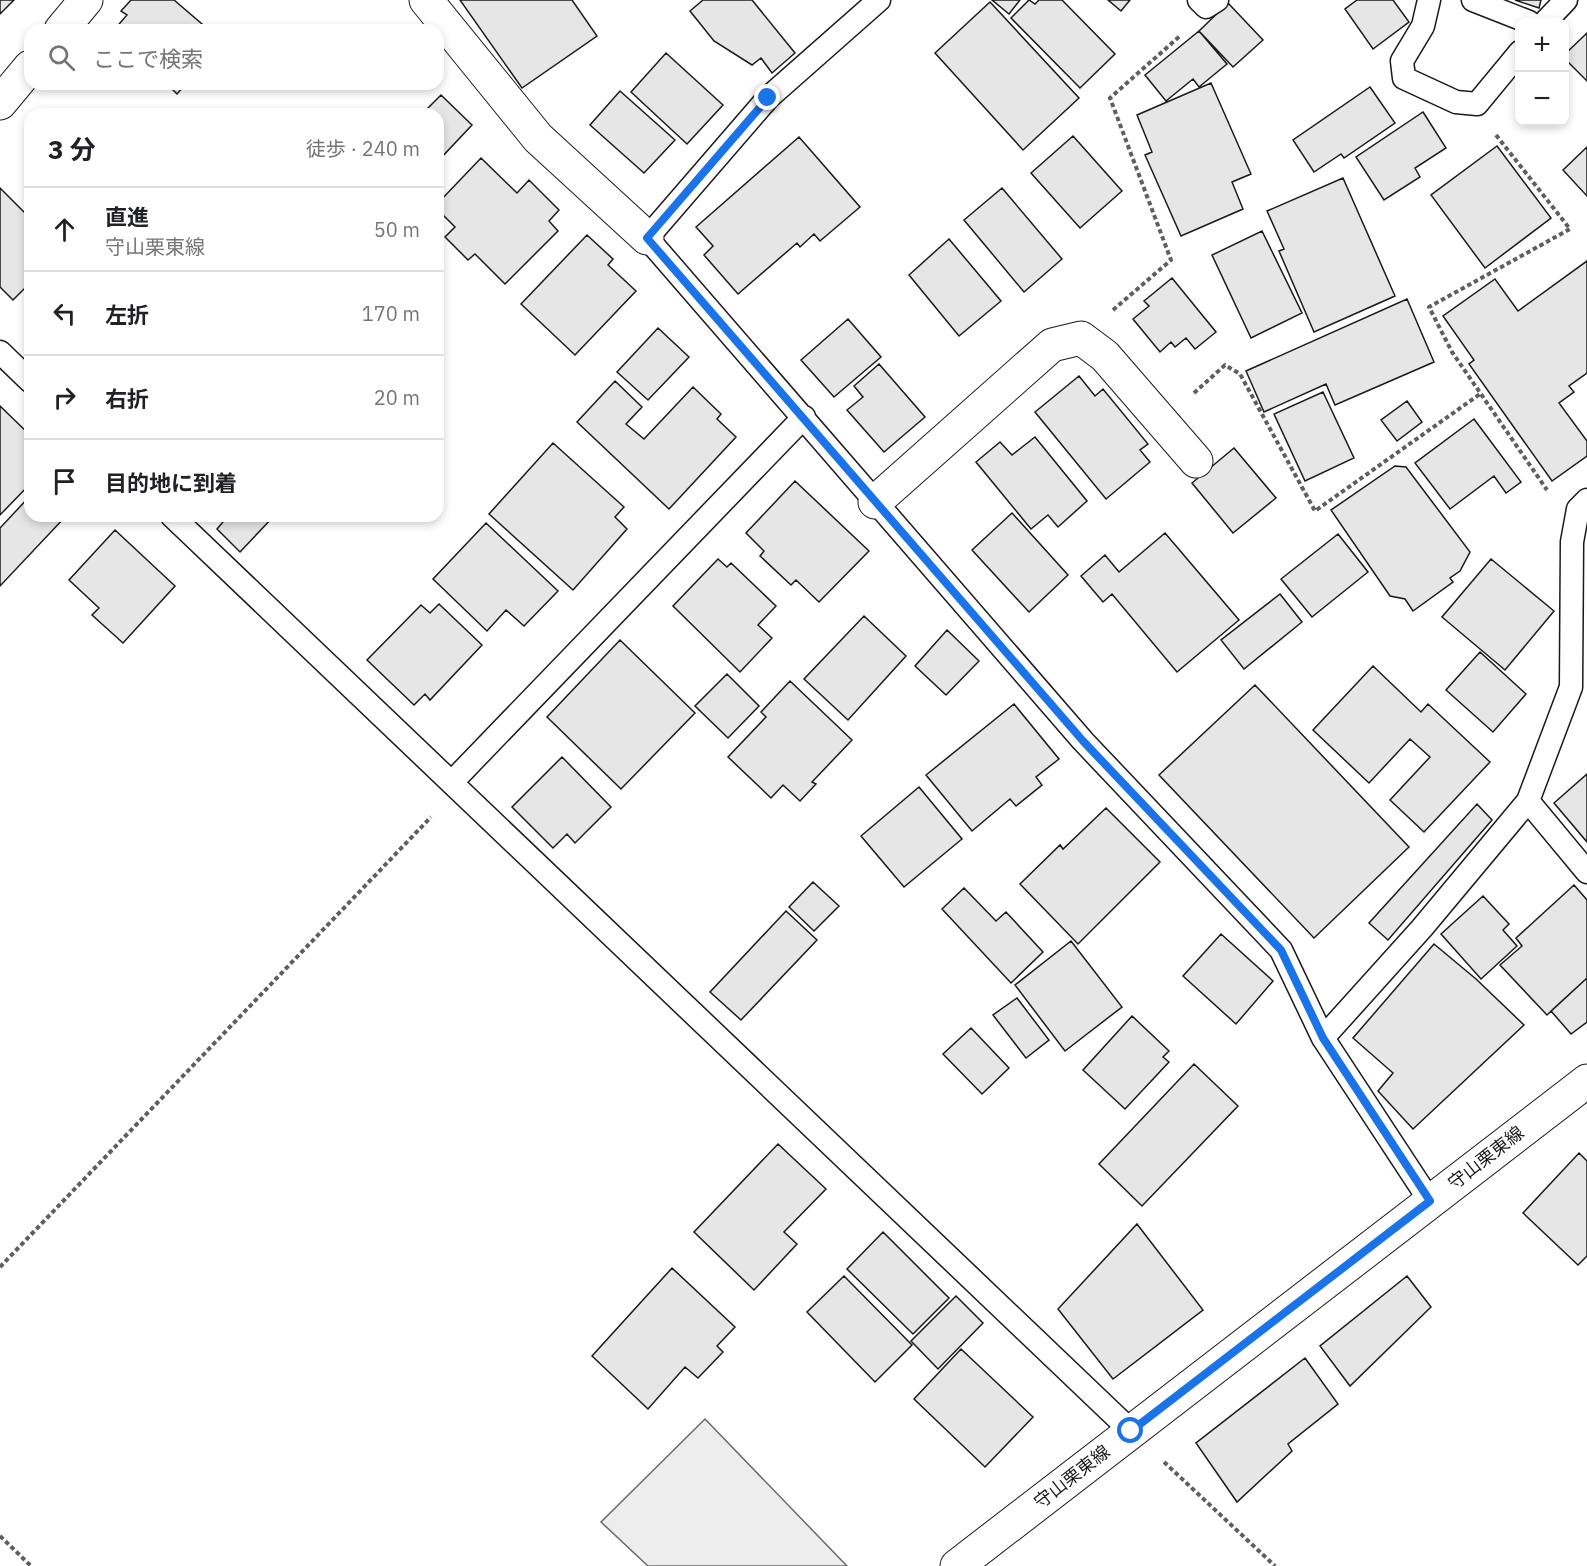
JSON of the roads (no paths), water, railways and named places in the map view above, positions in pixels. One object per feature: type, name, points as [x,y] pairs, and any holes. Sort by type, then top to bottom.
[{"type":"street","points":[[66,24],[86,0]]},
{"type":"street","points":[[426,0],[538,138],[647,238]]},
{"type":"street","points":[[0,103],[24,75]]},
{"type":"street","points":[[875,502],[1052,345],[1082,339],[1105,356],[1196,462]]},
{"type":"street","name":"守山栗東線","points":[[957,1566],[1587,1081]]},
{"type":"lane","points":[[879,0],[768,98],[647,238],[1083,741],[1281,950],[1323,1038],[1430,1201]]},
{"type":"lane","points":[[1429,0],[1423,26],[1402,61],[1404,78],[1456,102],[1477,104],[1515,58]]},
{"type":"lane","points":[[1473,0],[1519,18]]},
{"type":"lane","points":[[1549,18],[1566,0]]},
{"type":"lane","points":[[0,352],[24,375]]},
{"type":"lane","points":[[455,785],[804,417]]},
{"type":"lane","points":[[1323,1038],[1422,928],[1528,801],[1571,687],[1572,542],[1582,504]]},
{"type":"lane","points":[[178,522],[1131,1431]]},
{"type":"lane","points":[[1528,801],[1587,872]]}]
